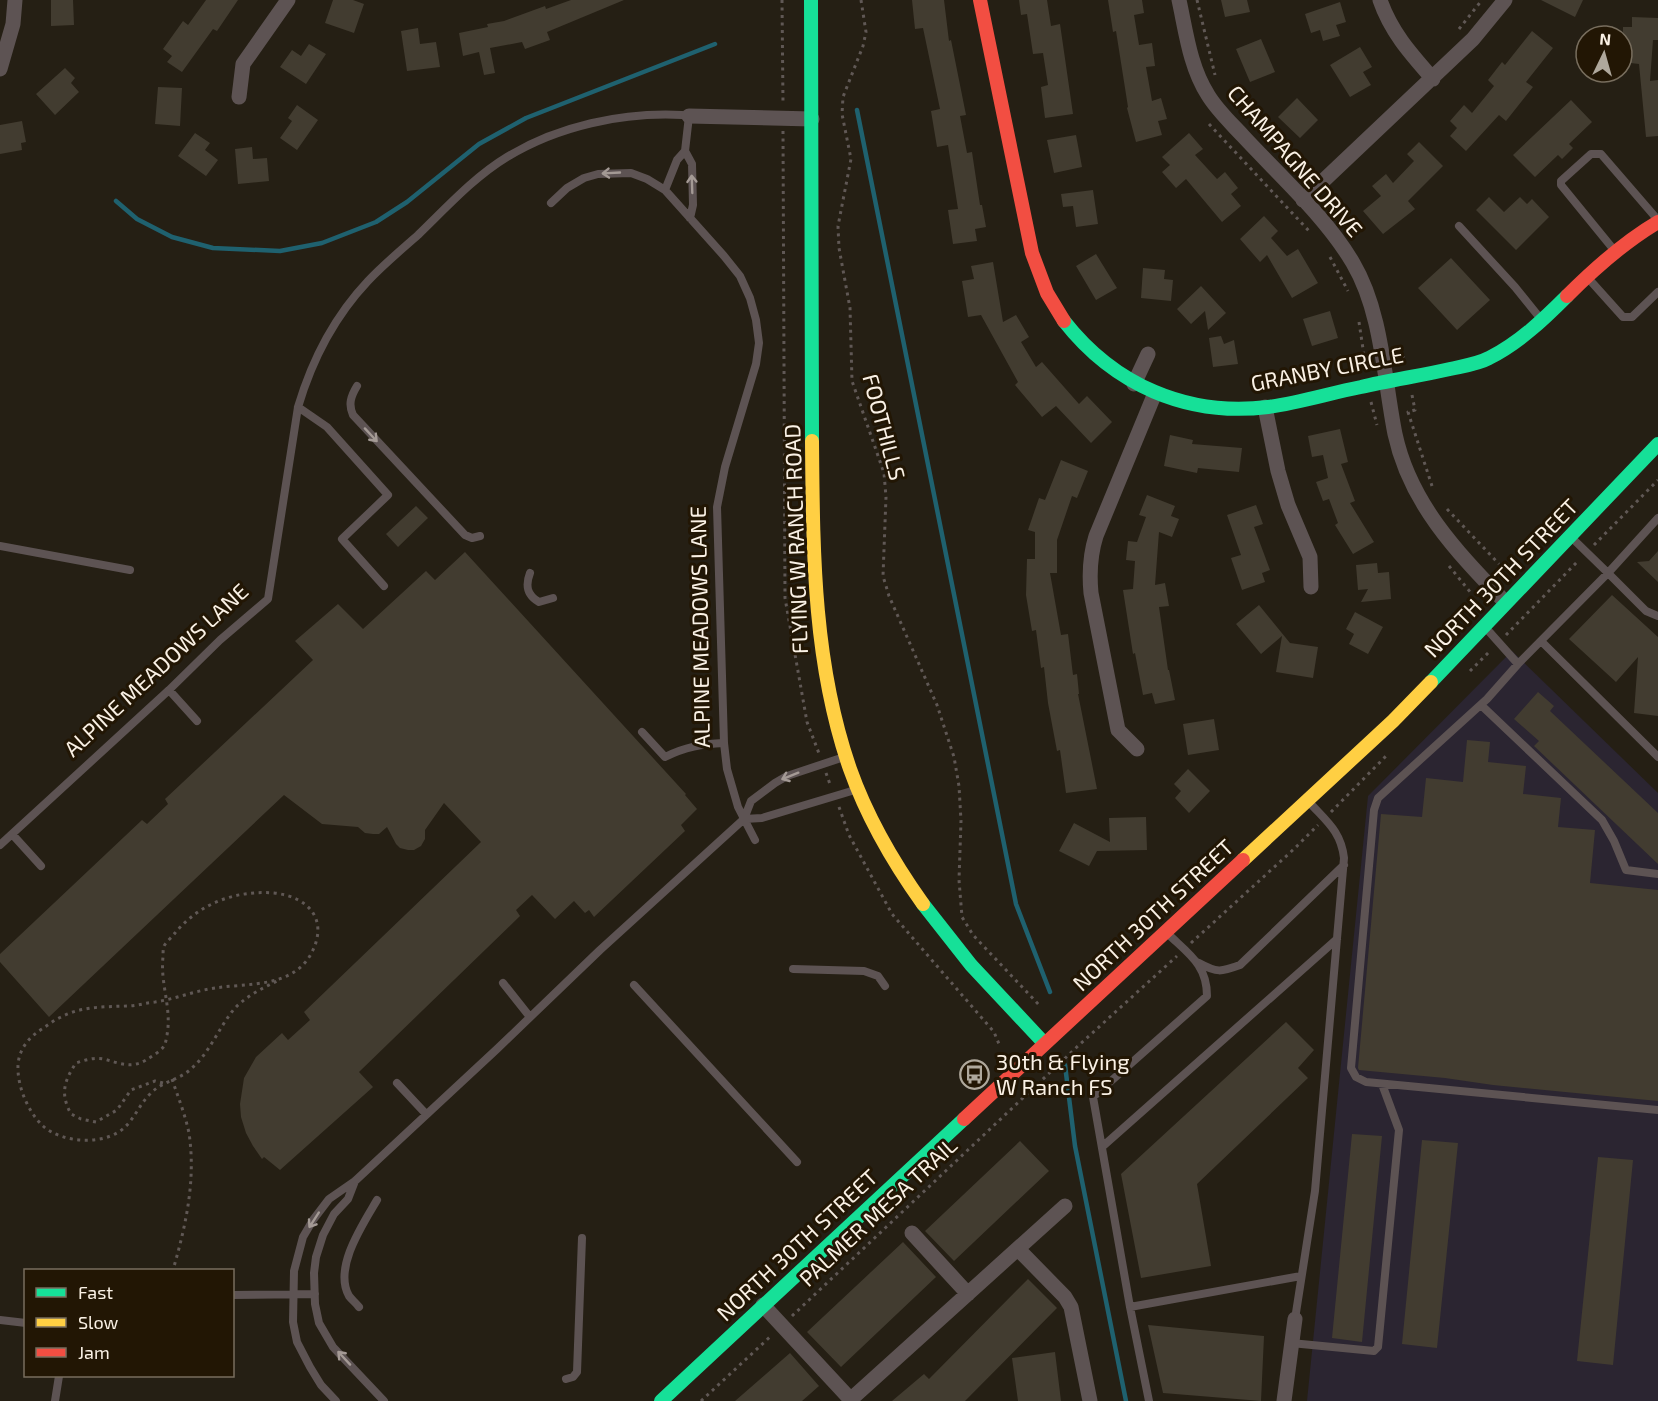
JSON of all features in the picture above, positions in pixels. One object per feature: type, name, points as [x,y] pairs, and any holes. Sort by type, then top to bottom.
[{"type":"street","points":[[0,69],[13,24],[15,0]]},
{"type":"street","points":[[239,97],[243,64],[288,0]]},
{"type":"street","name":"FLYING W RANCH ROAD","points":[[812,0],[814,582],[818,636],[826,688],[845,756],[891,858],[921,906],[952,945],[1044,1043]]},
{"type":"street","name":"GRANBY CIRCLE","points":[[980,0],[1032,253],[1042,282],[1060,315],[1077,336],[1114,372],[1134,384],[1187,404],[1210,407],[1265,407],[1488,360],[1518,340],[1630,238],[1658,221]]},
{"type":"street","name":"CHAMPAGNE DRIVE","points":[[1179,0],[1193,64],[1208,96],[1344,248],[1364,285],[1372,308],[1396,436],[1406,471],[1417,494],[1444,537],[1505,602]]},
{"type":"street","points":[[1380,0],[1395,32],[1433,79]]},
{"type":"street","points":[[1303,200],[1433,79],[1473,39],[1505,0]]},
{"type":"street","name":"ALPINE MEADOWS LANE","points":[[689,116],[812,118]]},
{"type":"street","points":[[1134,384],[1148,354]]},
{"type":"street","points":[[1137,749],[1118,730],[1089,574],[1096,536],[1155,393]]},
{"type":"street","points":[[1265,407],[1281,483],[1310,557],[1311,586]]},
{"type":"street","name":"NORTH 30TH STREET","points":[[661,1401],[1393,720],[1658,444]]},
{"type":"street","points":[[763,1305],[851,1400],[1065,1206]]},
{"type":"street","points":[[912,1233],[968,1294]]},
{"type":"street","points":[[1018,1249],[1065,1297],[1071,1307],[1090,1401]]},
{"type":"street","points":[[1284,1401],[1295,1319]]},
{"type":"lane","name":"ALPINE MEADOWS LANE","points":[[0,845],[169,690],[220,640],[268,599],[298,407],[326,337],[368,281],[470,186],[506,158],[537,142],[569,129],[601,121],[663,114],[689,116]]},
{"type":"lane","points":[[689,116],[685,151],[692,164],[693,205],[690,218]]},
{"type":"lane","points":[[551,203],[567,188],[584,178],[612,172],[631,173],[665,190],[677,160],[685,151]]},
{"type":"lane","points":[[1615,251],[1560,181],[1591,154],[1601,154],[1658,221]]},
{"type":"lane","name":"ALPINE MEADOWS LANE","points":[[665,190],[740,276],[750,298],[756,320],[759,343],[756,364],[725,467],[717,507],[724,743],[738,807],[755,840]]},
{"type":"lane","points":[[1459,226],[1541,319]]},
{"type":"lane","points":[[1587,277],[1623,317],[1632,317],[1658,292]]},
{"type":"lane","points":[[357,386],[351,396],[350,407],[353,415],[465,535],[472,538],[480,536]]},
{"type":"lane","points":[[298,407],[327,427],[388,495],[342,539],[384,586]]},
{"type":"lane","points":[[1658,518],[1481,705],[1378,798],[1374,810],[1351,1068],[1356,1077],[1366,1082],[1658,1110]]},
{"type":"lane","points":[[1569,536],[1646,611],[1658,616]]},
{"type":"lane","points":[[0,546],[130,570]]},
{"type":"lane","points":[[530,573],[527,590],[532,598],[540,602],[553,598]]},
{"type":"lane","points":[[1484,626],[1518,664]]},
{"type":"lane","points":[[1541,641],[1658,757]]},
{"type":"lane","points":[[169,690],[197,721]]},
{"type":"lane","points":[[1481,705],[1602,819],[1626,870],[1658,874]]},
{"type":"lane","points":[[642,732],[665,757],[682,748],[724,743]]},
{"type":"lane","points":[[336,1401],[321,1385],[310,1368],[297,1342],[292,1322],[294,1271],[303,1237],[328,1200],[355,1181],[600,950],[744,819],[751,801],[775,783],[845,756]]},
{"type":"lane","points":[[744,819],[762,818],[858,789]]},
{"type":"lane","points":[[1295,1319],[1315,1191],[1344,866],[1342,843],[1337,832],[1307,800]]},
{"type":"lane","points":[[12,834],[41,866]]},
{"type":"lane","points":[[1165,931],[1199,963],[1222,972],[1240,965],[1344,866]]},
{"type":"lane","points":[[1102,1147],[1337,939]]},
{"type":"lane","points":[[1149,1401],[1093,1097],[1207,996],[1207,982],[1199,963]]},
{"type":"lane","points":[[793,969],[864,971],[878,976],[885,986]]},
{"type":"lane","points":[[503,983],[530,1017]]},
{"type":"lane","points":[[633,985],[797,1162]]},
{"type":"lane","points":[[397,1083],[426,1114]]},
{"type":"lane","points":[[1291,1343],[1374,1351],[1378,1347],[1399,1130],[1382,1084]]},
{"type":"lane","points":[[355,1181],[348,1199],[334,1214],[323,1235],[315,1265],[316,1314],[327,1339],[384,1401]]},
{"type":"lane","points":[[358,1307],[348,1295],[346,1263],[353,1243],[377,1200]]},
{"type":"lane","points":[[566,1379],[573,1377],[577,1372],[582,1238]]},
{"type":"lane","points":[[1130,1306],[1302,1276]]},
{"type":"lane","points":[[234,1294],[315,1294]]},
{"type":"lane","points":[[0,1320],[24,1323]]},
{"type":"lane","points":[[55,1401],[60,1383],[59,1377]]},
{"type":"path","name":"FOOTHILLS","points":[[861,0],[866,32],[843,96],[842,114],[851,159],[838,226],[839,248],[850,308],[852,381],[884,473],[886,497],[883,576],[889,596],[937,705],[954,757],[959,786],[961,854],[959,880],[962,917],[973,935],[1041,1007]]},
{"type":"path","points":[[1197,0],[1216,79]]},
{"type":"path","points":[[1458,31],[1482,0]]},
{"type":"path","points":[[1208,121],[1214,131],[1315,237]]},
{"type":"path","points":[[1328,255],[1350,294]]},
{"type":"path","points":[[1358,316],[1368,385],[1379,432]]},
{"type":"path","points":[[1449,566],[1471,593]]},
{"type":"path","points":[[163,1083],[155,1081],[131,1089],[117,1110],[96,1122],[71,1114],[63,1092],[66,1078],[76,1062],[102,1059],[117,1065],[130,1065],[144,1062],[164,1046],[170,1021],[167,1000],[162,966],[164,947],[182,924],[198,910],[238,895],[264,892],[294,896],[310,909],[317,919],[319,937],[309,958],[294,974],[245,1000],[232,1011],[221,1030],[192,1068],[163,1083],[150,1093],[125,1127],[103,1139],[57,1136],[44,1128],[33,1115],[24,1095],[18,1064],[24,1046],[36,1033],[62,1016],[80,1010],[104,1006],[128,1006],[167,1000],[212,988],[277,981]]},
{"type":"path","name":"PALMER MESA TRAIL","points":[[700,1401],[1078,1046]]},
{"type":"path","points":[[172,1079],[189,1133],[192,1174],[186,1223],[173,1269]]},
{"type":"shaded area","points":[[1512,651],[1658,793],[1658,1401],[1307,1401],[1368,796]]},
{"type":"building","points":[[51,0],[73,0],[74,25],[51,26]]},
{"type":"building","points":[[206,0],[238,0],[217,31],[213,29],[182,72],[167,62],[172,56],[163,49],[183,21],[188,25]]},
{"type":"building","points":[[333,0],[353,0],[364,4],[354,33],[325,23]]},
{"type":"building","points":[[571,0],[624,0],[547,32],[550,40],[525,49],[522,42],[490,48],[495,73],[484,75],[479,52],[463,56],[459,33],[488,27],[487,24]]},
{"type":"building","points":[[912,0],[944,0],[949,41],[951,40],[966,115],[960,116],[967,153],[972,152],[980,205],[982,205],[986,227],[975,229],[977,241],[953,244],[948,210],[958,209],[948,145],[937,147],[931,111],[940,109],[923,28],[915,29]]},
{"type":"building","points":[[1019,0],[1047,0],[1051,26],[1060,24],[1073,114],[1045,118],[1041,87],[1048,85],[1043,53],[1033,54],[1027,14],[1021,15]]},
{"type":"building","points":[[1108,0],[1142,0],[1144,13],[1134,15],[1139,45],[1152,43],[1155,66],[1146,67],[1152,101],[1161,98],[1167,119],[1158,121],[1162,135],[1136,142],[1127,108],[1116,31],[1113,32]]},
{"type":"building","points":[[1221,0],[1247,0],[1250,12],[1225,17]]},
{"type":"building","points":[[1541,0],[1583,0],[1575,17]]},
{"type":"building","points":[[1340,2],[1346,22],[1336,25],[1340,36],[1323,41],[1320,30],[1311,33],[1305,14]]},
{"type":"building","points":[[1632,17],[1658,18],[1658,40],[1653,40],[1650,81],[1658,80],[1658,136],[1646,137],[1639,64],[1634,63],[1634,24],[1632,24]]},
{"type":"building","points":[[418,28],[420,44],[436,42],[440,67],[407,71],[401,31]]},
{"type":"building","points":[[1532,31],[1553,48],[1526,82],[1533,87],[1506,121],[1499,115],[1466,151],[1450,136],[1457,128],[1450,121],[1464,105],[1472,113],[1494,86],[1488,80],[1502,62],[1505,65]]},
{"type":"building","points":[[1261,39],[1275,72],[1250,82],[1236,49]]},
{"type":"building","points":[[309,44],[326,54],[306,84],[280,67],[292,50],[301,56]]},
{"type":"building","points":[[1360,47],[1372,67],[1363,72],[1371,85],[1350,97],[1330,65]]},
{"type":"building","points":[[65,68],[75,78],[71,83],[79,92],[55,115],[36,94]]},
{"type":"building","points":[[158,87],[182,88],[180,126],[155,124]]},
{"type":"building","points":[[1297,98],[1318,120],[1300,138],[1278,117]]},
{"type":"building","points":[[1571,100],[1592,122],[1569,144],[1573,148],[1562,159],[1558,155],[1535,177],[1513,155]]},
{"type":"building","points":[[297,105],[318,120],[297,150],[280,138],[292,121],[288,118]]},
{"type":"building","points":[[22,121],[26,142],[21,143],[22,150],[0,154],[0,125]]},
{"type":"building","points":[[195,133],[210,143],[205,150],[218,160],[206,176],[178,156]]},
{"type":"building","points":[[1189,133],[1203,149],[1195,155],[1217,179],[1225,172],[1238,188],[1231,194],[1241,206],[1222,222],[1186,179],[1176,188],[1162,172],[1170,165],[1162,157]]},
{"type":"building","points":[[1076,135],[1082,167],[1054,173],[1047,140]]},
{"type":"building","points":[[1419,142],[1443,166],[1408,201],[1415,209],[1383,234],[1363,211],[1381,196],[1372,186],[1386,174],[1393,183],[1414,161],[1407,154]]},
{"type":"building","points":[[252,147],[253,159],[267,158],[269,181],[238,184],[235,149]]},
{"type":"building","points":[[1093,190],[1098,224],[1076,227],[1073,206],[1063,207],[1061,194]]},
{"type":"building","points":[[1489,197],[1504,212],[1520,197],[1527,204],[1532,199],[1549,217],[1516,250],[1476,210]]},
{"type":"building","points":[[1264,216],[1278,231],[1271,238],[1287,256],[1298,249],[1318,283],[1292,298],[1267,255],[1260,262],[1240,239]]},
{"type":"building","points":[[1096,254],[1117,288],[1096,300],[1076,266]]},
{"type":"building","points":[[1451,258],[1490,300],[1457,330],[1418,288]]},
{"type":"building","points":[[993,262],[1003,322],[1016,315],[1029,337],[1021,342],[1036,367],[1042,362],[1079,404],[1087,396],[1112,422],[1091,443],[1056,406],[1042,417],[1015,385],[1018,382],[981,315],[968,317],[962,281],[974,279],[971,266]]},
{"type":"building","points":[[1143,268],[1165,270],[1164,279],[1173,280],[1171,301],[1141,298]]},
{"type":"building","points":[[1201,286],[1226,313],[1208,330],[1205,311],[1191,324],[1177,309]]},
{"type":"building","points":[[1330,311],[1338,338],[1312,346],[1303,319]]},
{"type":"building","points":[[1221,336],[1224,344],[1234,340],[1238,364],[1213,367],[1209,338]]},
{"type":"building","points":[[1340,429],[1348,462],[1341,464],[1355,501],[1350,503],[1374,542],[1353,554],[1335,525],[1338,523],[1329,499],[1323,501],[1316,482],[1328,478],[1323,455],[1312,457],[1308,436]]},
{"type":"building","points":[[1170,435],[1193,440],[1192,444],[1242,448],[1239,472],[1198,468],[1197,473],[1164,466]]},
{"type":"building","points":[[1061,460],[1088,471],[1077,498],[1072,496],[1057,540],[1057,573],[1050,573],[1061,635],[1068,634],[1073,675],[1077,674],[1078,694],[1097,789],[1066,793],[1060,750],[1057,751],[1048,703],[1044,667],[1041,668],[1036,630],[1032,631],[1026,595],[1027,559],[1035,559],[1035,532],[1028,530],[1039,498],[1045,500]]},
{"type":"building","points":[[1147,495],[1175,506],[1171,516],[1179,519],[1172,537],[1159,532],[1155,585],[1165,583],[1169,606],[1159,607],[1168,670],[1175,700],[1155,704],[1152,693],[1143,695],[1135,653],[1133,654],[1123,590],[1133,589],[1135,561],[1126,560],[1128,541],[1137,542],[1146,517],[1139,515]]},
{"type":"building","points":[[1256,505],[1263,524],[1254,527],[1270,570],[1262,573],[1265,582],[1242,590],[1231,558],[1241,555],[1227,515]]},
{"type":"building","points":[[416,506],[428,518],[398,547],[386,534]]},
{"type":"building","points":[[1658,551],[1658,582],[1637,562],[1649,561]]},
{"type":"building","points":[[465,552],[686,794],[697,809],[681,825],[685,831],[594,917],[589,910],[585,913],[574,901],[555,919],[532,895],[516,910],[520,916],[359,1072],[373,1087],[280,1170],[264,1157],[262,1159],[246,1133],[240,1104],[244,1078],[256,1057],[282,1033],[288,1040],[310,1020],[304,1012],[481,842],[444,803],[425,830],[425,839],[421,846],[408,850],[396,844],[387,827],[379,834],[373,834],[365,833],[358,827],[322,824],[284,795],[49,1017],[0,962],[0,954],[142,820],[147,824],[168,804],[165,799],[313,660],[295,641],[338,604],[363,629],[426,571],[435,580]]},
{"type":"building","points":[[1377,563],[1378,573],[1389,572],[1391,599],[1361,602],[1368,589],[1358,590],[1356,565]]},
{"type":"building","points":[[1612,595],[1658,637],[1658,716],[1634,713],[1638,657],[1616,682],[1569,639]]},
{"type":"building","points":[[1259,605],[1290,643],[1318,647],[1313,678],[1276,672],[1282,636],[1261,654],[1236,624]]},
{"type":"building","points":[[1355,612],[1383,627],[1368,654],[1349,644],[1354,634],[1346,629]]},
{"type":"building","points":[[1538,692],[1554,706],[1550,711],[1658,813],[1658,864],[1534,746],[1539,741],[1514,719]]},
{"type":"building","points":[[1214,719],[1219,750],[1188,755],[1183,724]]},
{"type":"building","points":[[1467,740],[1490,742],[1488,762],[1526,766],[1523,794],[1561,798],[1558,827],[1595,830],[1590,883],[1658,890],[1658,1101],[1359,1070],[1381,814],[1422,817],[1426,778],[1463,782]]},
{"type":"building","points":[[1188,769],[1210,791],[1189,813],[1175,798],[1181,791],[1174,784]]},
{"type":"building","points":[[1146,817],[1147,850],[1097,851],[1089,866],[1059,851],[1074,823],[1110,842],[1109,818]]},
{"type":"building","points":[[1286,1022],[1314,1050],[1298,1068],[1308,1078],[1197,1184],[1211,1266],[1141,1278],[1121,1174]]},
{"type":"building","points":[[1352,1134],[1382,1136],[1362,1342],[1332,1338]]},
{"type":"building","points":[[1422,1140],[1458,1143],[1437,1348],[1402,1344]]},
{"type":"building","points":[[1020,1141],[1049,1171],[954,1261],[925,1231]]},
{"type":"building","points":[[1598,1157],[1633,1160],[1613,1365],[1577,1361]]},
{"type":"building","points":[[903,1242],[936,1277],[841,1367],[807,1332]]},
{"type":"building","points":[[1028,1279],[1057,1308],[965,1401],[892,1401],[924,1374],[929,1379]]},
{"type":"building","points":[[1148,1325],[1264,1336],[1261,1401],[1163,1393]]},
{"type":"building","points":[[1055,1352],[1061,1401],[1018,1401],[1012,1358]]},
{"type":"building","points":[[790,1353],[819,1386],[802,1401],[735,1401]]},
{"type":"waterway","points":[[116,201],[137,219],[172,237],[213,248],[280,251],[322,243],[376,222],[407,202],[479,144],[526,118],[715,44]]},
{"type":"waterway","points":[[857,110],[1016,904],[1050,992]]},
{"type":"waterway","points":[[1065,1065],[1075,1146],[1126,1401]]},
{"type":"traffic: fast","points":[[811,0],[812,441]]},
{"type":"traffic: fast","points":[[1064,321],[1106,363],[1129,379],[1154,392],[1209,407],[1238,409],[1291,403],[1480,362],[1521,338],[1567,296]]},
{"type":"traffic: fast","points":[[1431,682],[1658,444]]},
{"type":"traffic: fast","points":[[923,904],[971,965],[1044,1043]]},
{"type":"traffic: fast","points":[[661,1401],[964,1119]]},
{"type":"traffic: slow","points":[[812,441],[813,524],[818,606],[822,648],[838,729],[850,769],[873,822],[901,872],[923,904]]},
{"type":"traffic: slow","points":[[1243,860],[1393,721],[1431,682]]},
{"type":"traffic: jam","points":[[980,0],[1032,253],[1047,293],[1064,321]]},
{"type":"traffic: jam","points":[[1567,296],[1610,256],[1658,222]]},
{"type":"traffic: jam","points":[[964,1119],[1243,860]]},
{"type":"place","name":"30th & Flying W Ranch FS","points":[[975,1075]]}]
